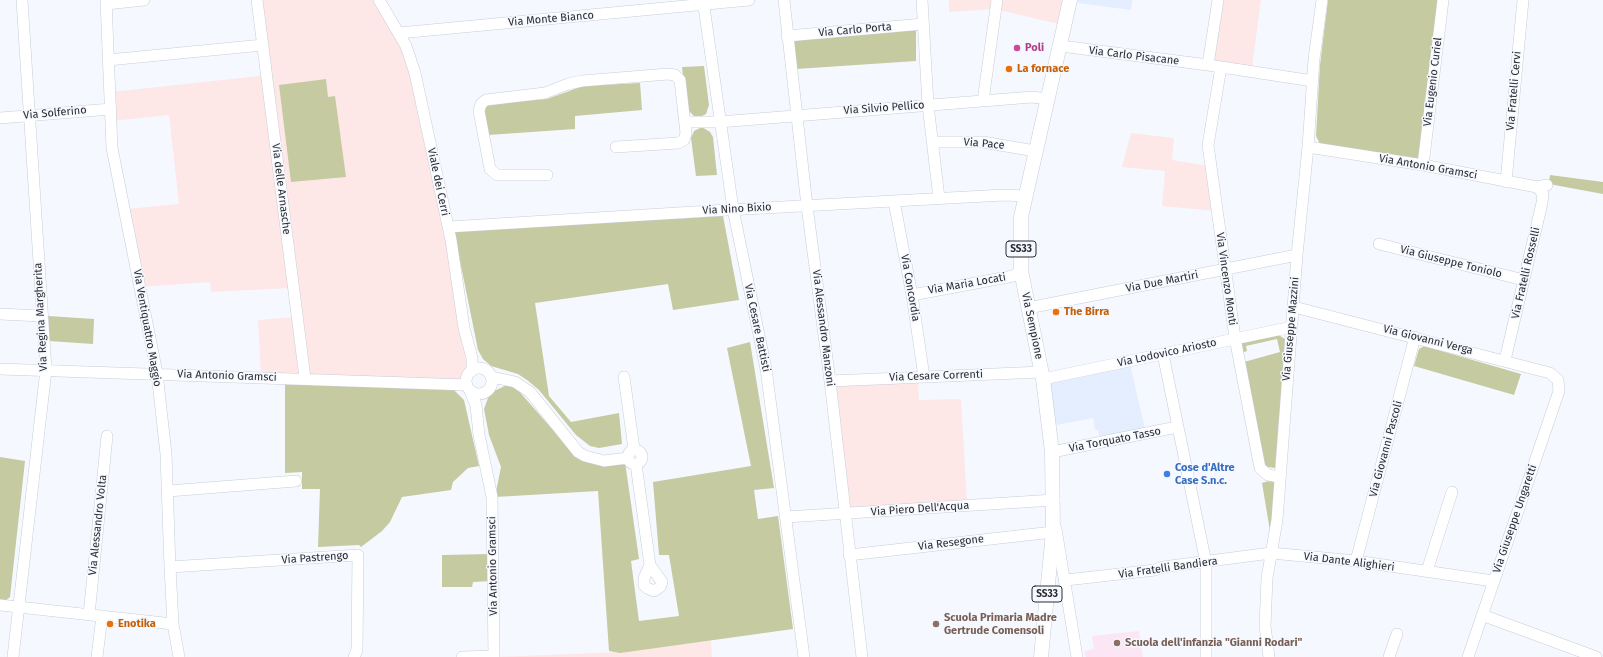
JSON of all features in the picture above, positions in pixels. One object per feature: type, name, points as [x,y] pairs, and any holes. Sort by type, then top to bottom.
[{"type":"main road","name":"Via Sempione","points":[[1041,657],[1054,525],[1052,452],[1042,376],[1021,271],[1021,217],[1035,151],[1061,46],[1070,0]]},
{"type":"street","name":"Via Regina Margherita","points":[[13,657],[46,370],[28,115],[22,0]]},
{"type":"street","points":[[106,2],[144,0]]},
{"type":"street","name":"Via delle Arnasche","points":[[257,0],[305,378]]},
{"type":"street","name":"Viale dei Cerri","points":[[380,0],[399,33],[410,55],[414,68],[448,228],[464,328],[472,358]]},
{"type":"street","name":"Via Monte Bianco","points":[[399,33],[703,2],[749,0]]},
{"type":"street","name":"Via Alessandro Manzoni","points":[[784,0],[807,206],[830,381],[844,514],[862,657]]},
{"type":"street","points":[[922,0],[928,105],[939,198]]},
{"type":"street","points":[[983,101],[997,0]]},
{"type":"street","points":[[1208,65],[1218,0]]},
{"type":"street","name":"Via Giuseppe Mazzini","points":[[1269,657],[1265,606],[1271,553],[1277,520],[1297,255],[1322,0]]},
{"type":"street","name":"Via Eugenio Curiel","points":[[1423,165],[1443,0]]},
{"type":"street","name":"Via Fratelli Cervi","points":[[1506,182],[1522,0]]},
{"type":"street","name":"Via Ventiquattro Maggio","points":[[106,2],[112,148],[157,373],[166,454],[173,624],[179,657]]},
{"type":"street","name":"Via Cesare Battisti","points":[[703,2],[733,210],[766,369],[804,657]]},
{"type":"street","name":"Via Carlo Porta","points":[[787,36],[923,24]]},
{"type":"street","points":[[108,60],[263,45]]},
{"type":"street","name":"Via Carlo Pisacane","points":[[1061,46],[1208,65],[1313,81]]},
{"type":"street","name":"Via Vincenzo Monti","points":[[1221,67],[1208,145],[1225,270],[1235,338],[1260,468],[1268,475],[1280,477]]},
{"type":"street","points":[[547,175],[497,175],[490,169],[479,111],[481,104],[486,100],[545,93],[568,84],[582,81],[668,74],[675,75],[680,80],[686,133],[684,140],[678,143],[616,147]]},
{"type":"street","name":"Via Silvio Pellico","points":[[685,122],[720,122],[1032,97],[1048,98]]},
{"type":"street","name":"Via Solferino","points":[[0,118],[110,109]]},
{"type":"street","name":"Via Pace","points":[[933,142],[983,142],[1035,151]]},
{"type":"street","name":"Via Antonio Gramsci","points":[[1308,147],[1423,165],[1506,182],[1542,186]]},
{"type":"street","name":"Via Fratelli Rosselli","points":[[1505,360],[1542,203],[1542,186]]},
{"type":"street","name":"Via Nino Bixio","points":[[448,228],[1004,194],[1026,196]]},
{"type":"street","name":"Via Concordia","points":[[894,201],[912,295],[924,377]]},
{"type":"street","name":"Via Giuseppe Toniolo","points":[[1379,244],[1524,280]]},
{"type":"street","name":"Via Due Martiri","points":[[1028,308],[1297,255]]},
{"type":"street","name":"Via Maria Locati","points":[[912,295],[1014,276],[1021,271]]},
{"type":"street","name":"Via Giovanni Verga","points":[[1294,307],[1505,360],[1550,373],[1558,380]]},
{"type":"street","points":[[0,314],[42,316]]},
{"type":"street","name":"Via Lodovico Ariosto","points":[[1042,376],[1163,354],[1292,327]]},
{"type":"street","name":"Via Giovanni Pascoli","points":[[1356,561],[1415,337]]},
{"type":"street","points":[[1163,354],[1206,563],[1206,657]]},
{"type":"street","name":"Via Antonio Gramsci","points":[[472,358],[471,379],[476,405],[479,435],[492,498],[494,656]]},
{"type":"street","name":"Via Antonio Gramsci","points":[[0,369],[455,384],[488,372],[492,381]]},
{"type":"street","name":"Via Cesare Correnti","points":[[830,381],[924,377],[1042,376]]},
{"type":"street","points":[[624,377],[632,457],[650,565]]},
{"type":"street","points":[[471,379],[476,394],[483,394]]},
{"type":"street","points":[[476,405],[483,394],[489,390],[492,381],[504,380],[515,382],[530,392],[578,452],[585,456],[604,461],[632,457]]},
{"type":"street","name":"Via Giuseppe Ungaretti","points":[[1468,657],[1559,391],[1558,380]]},
{"type":"street","name":"Via Torquato Tasso","points":[[1052,452],[1177,427]]},
{"type":"street","name":"Via Alessandro Volta","points":[[89,615],[107,436]]},
{"type":"street","points":[[168,491],[296,481]]},
{"type":"street","points":[[1427,571],[1452,492]]},
{"type":"street","name":"Via Piero Dell'Acqua","points":[[786,517],[1054,500]]},
{"type":"street","points":[[1054,525],[1066,580],[1077,657]]},
{"type":"street","name":"Via Resegone","points":[[849,555],[1054,525]]},
{"type":"street","name":"Via Dante Alighieri","points":[[1271,553],[1356,561],[1493,581]]},
{"type":"street","name":"Via Fratelli Bandiera","points":[[1066,580],[1155,570],[1163,567],[1206,563],[1271,553]]},
{"type":"street","name":"Via Pastrengo","points":[[170,567],[358,555],[357,650],[354,657]]},
{"type":"street","points":[[0,605],[173,624]]},
{"type":"street","points":[[1482,615],[1571,652],[1596,657]]},
{"type":"street","points":[[97,657],[102,616]]},
{"type":"street","points":[[1389,657],[1397,634]]},
{"type":"street","points":[[462,657],[494,656]]},
{"type":"shaded area","points":[[259,0],[377,0],[404,47],[449,240],[469,371],[465,378],[441,382],[261,375],[258,320],[295,317],[291,288],[211,292],[210,282],[141,287],[126,209],[179,204],[169,115],[112,121],[111,92],[268,75]]},
{"type":"shaded area","points":[[949,0],[1068,0],[1063,25],[995,9],[949,12]]},
{"type":"shaded area","points":[[1078,0],[1132,0],[1131,10],[1078,3]]},
{"type":"shaded area","points":[[1220,0],[1261,0],[1252,68],[1212,63]]},
{"type":"shaded area","points":[[1131,133],[1174,138],[1172,160],[1209,166],[1216,211],[1162,206],[1165,171],[1122,167]]},
{"type":"shaded area","points":[[1129,360],[1145,429],[1100,439],[1098,430],[1095,430],[1093,418],[1051,426],[1042,377]]},
{"type":"shaded area","points":[[918,377],[919,400],[961,399],[967,504],[846,512],[832,382]]},
{"type":"shaded area","name":"Scuola dell'infanzia \"Gianni Rodari\"","points":[[1139,631],[1143,657],[1086,657],[1084,651],[1094,649],[1092,636]]},
{"type":"shaded area","points":[[711,640],[712,657],[495,657],[619,652]]},
{"type":"green space","points":[[1328,0],[1438,0],[1419,156],[1417,160],[1320,144],[1316,136],[1320,65]]},
{"type":"green space","points":[[916,27],[916,61],[796,69],[793,39]]},
{"type":"green space","points":[[704,66],[709,105],[706,114],[695,117],[687,109],[682,67]]},
{"type":"green space","points":[[326,79],[328,97],[335,96],[346,177],[291,182],[279,85]]},
{"type":"green space","points":[[640,83],[642,110],[575,116],[575,129],[488,135],[484,108],[490,104],[547,99],[583,86]]},
{"type":"green space","points":[[702,127],[710,132],[713,137],[717,175],[696,176],[691,138],[694,131]]},
{"type":"green space","points":[[1550,175],[1603,182],[1603,194],[1549,184]]},
{"type":"green space","points":[[723,216],[739,300],[673,310],[668,284],[535,303],[549,396],[571,422],[619,413],[622,444],[599,448],[590,446],[576,435],[539,390],[527,380],[518,374],[491,366],[483,359],[478,350],[454,231]]},
{"type":"green space","points":[[48,316],[94,319],[93,344],[49,341]]},
{"type":"green space","points":[[1279,335],[1286,340],[1275,468],[1261,466],[1244,362],[1280,352],[1277,339],[1246,346],[1247,351],[1242,353],[1241,343]]},
{"type":"green space","points":[[750,342],[774,488],[754,490],[758,519],[778,516],[793,629],[620,653],[609,651],[598,491],[495,497],[501,467],[489,435],[484,409],[488,398],[492,392],[507,385],[517,389],[574,454],[625,462],[639,559],[631,561],[639,621],[679,616],[669,555],[659,555],[653,482],[751,466],[727,348]]},
{"type":"green space","points":[[1424,346],[1521,374],[1514,395],[1414,366],[1419,349]]},
{"type":"green space","points":[[285,384],[454,390],[464,400],[479,466],[468,468],[453,482],[451,490],[402,497],[390,522],[382,531],[361,547],[359,545],[318,547],[320,489],[302,489],[302,472],[285,473]]},
{"type":"green space","points":[[0,457],[25,461],[10,597],[5,601],[0,601]]},
{"type":"green space","points":[[1269,481],[1276,483],[1270,531],[1262,483]]},
{"type":"green space","points":[[490,554],[491,581],[473,582],[472,587],[442,587],[442,555]]},
{"type":"place","name":"Poli","points":[[1017,48]]},
{"type":"place","name":"La fornace","points":[[1009,69]]},
{"type":"place","name":"The Birra","points":[[1056,312]]},
{"type":"place","name":"Cose d'Altre Case S.n.c.","points":[[1167,474]]},
{"type":"place","name":"Enotika","points":[[110,624]]},
{"type":"place","name":"Scuola Primaria Madre Gertrude Comensoli","points":[[936,624]]},
{"type":"place","name":"Scuola dell'infanzia \"Gianni Rodari\"","points":[[1117,643]]}]
